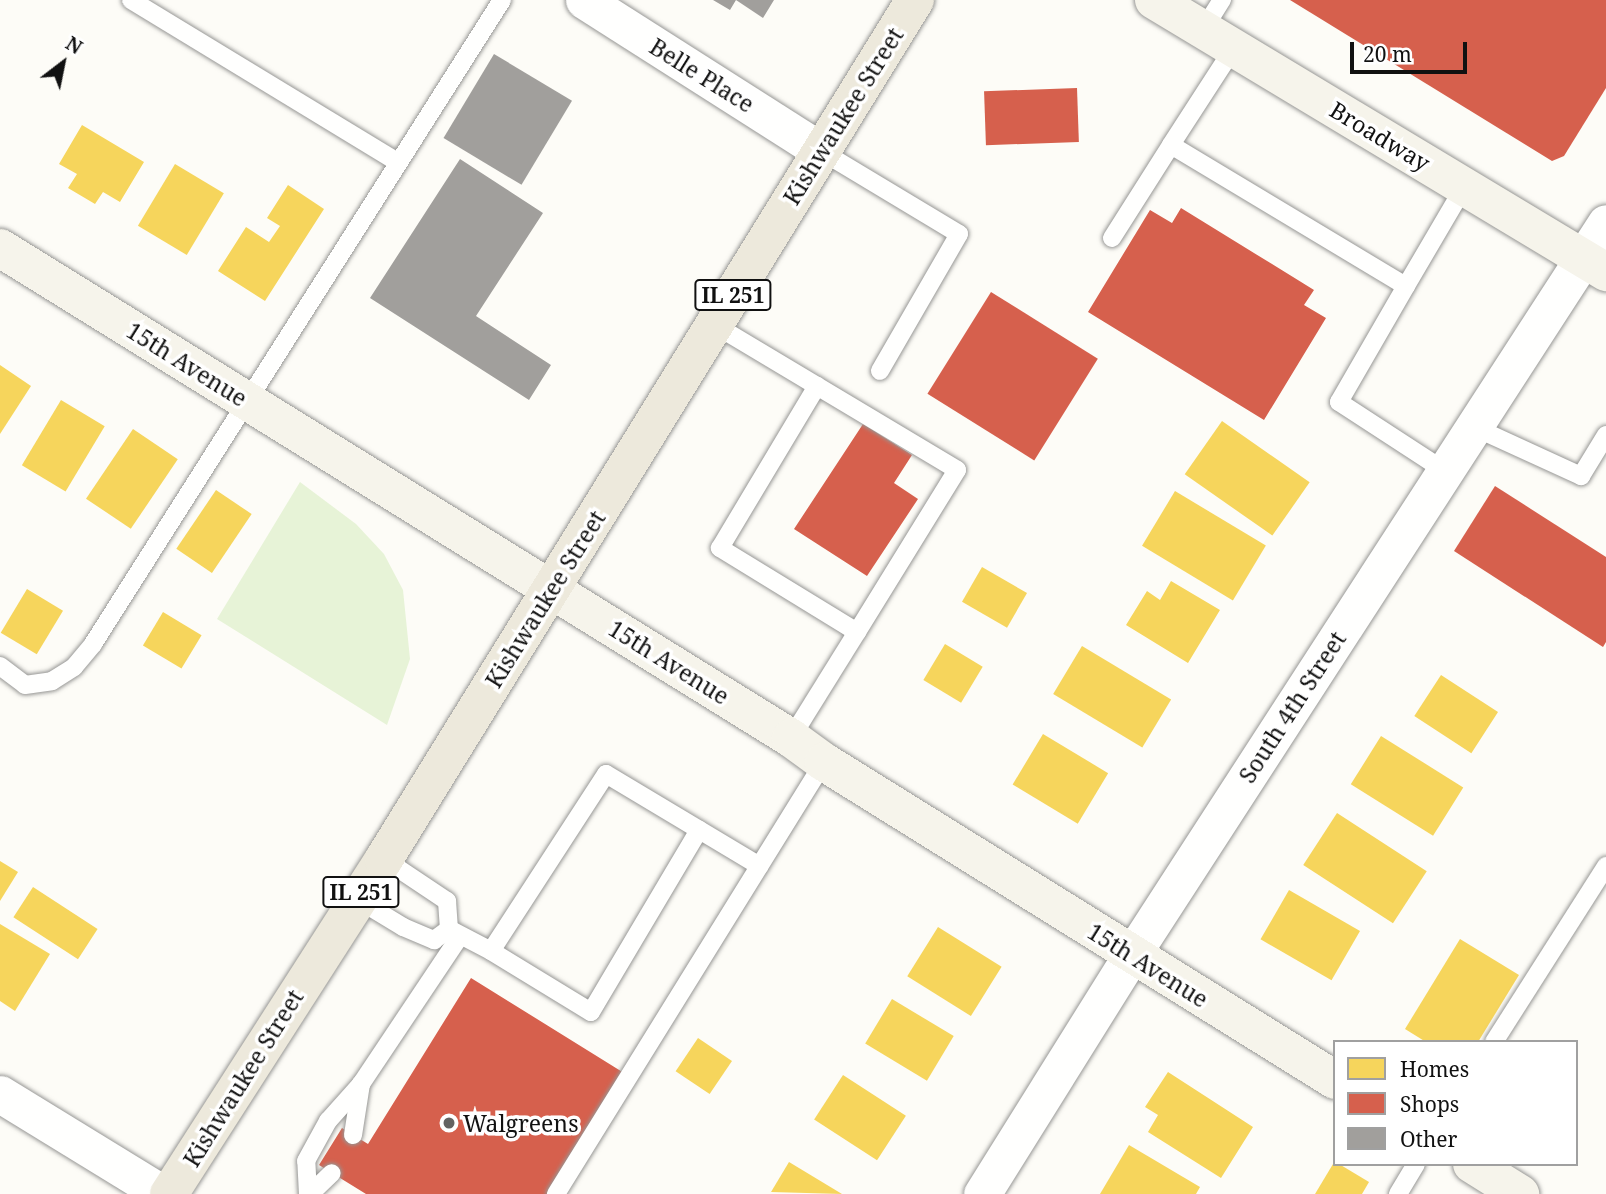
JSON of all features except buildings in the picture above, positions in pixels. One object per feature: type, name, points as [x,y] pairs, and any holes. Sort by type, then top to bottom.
[{"type":"main road","name":"Kishwaukee Street","points":[[169,1194],[384,859],[915,0]]},
{"type":"main road","name":"Broadway","points":[[1154,0],[1220,26],[1464,187],[1595,265]]},
{"type":"main road","name":"15th Avenue","points":[[0,248],[791,738],[824,762],[1131,956],[1333,1079]]},
{"type":"main road","points":[[1475,1166],[1520,1194]]},
{"type":"street","name":"Belle Place","points":[[583,0],[821,151]]},
{"type":"street","name":"South 4th Street","points":[[982,1194],[1131,956],[1474,427],[1595,265],[1606,223]]},
{"type":"street","points":[[0,1094],[163,1194]]},
{"type":"lane","points":[[131,0],[397,162]]},
{"type":"lane","points":[[0,666],[25,685],[52,681],[74,667],[93,644],[502,0]]},
{"type":"lane","points":[[1112,238],[1171,145],[1220,26]]},
{"type":"lane","points":[[1171,145],[1406,286]]},
{"type":"lane","points":[[821,151],[960,234],[880,371]]},
{"type":"lane","points":[[1446,471],[1339,402],[1464,187]]},
{"type":"lane","points":[[715,325],[957,470],[791,738]]},
{"type":"lane","points":[[817,386],[720,548],[857,632]]},
{"type":"lane","points":[[1474,427],[1581,476],[1606,435]]},
{"type":"lane","points":[[556,1194],[824,762]]},
{"type":"lane","points":[[491,951],[606,774],[760,866]]},
{"type":"lane","points":[[357,899],[403,927],[434,940],[454,933],[491,951],[591,1012],[699,830]]},
{"type":"lane","points":[[309,1194],[306,1161],[328,1121],[361,1084],[454,933],[447,901],[384,859]]},
{"type":"lane","points":[[1495,1040],[1606,866]]},
{"type":"lane","points":[[353,1135],[361,1084]]},
{"type":"lane","points":[[1398,1194],[1415,1166]]},
{"type":"lane","points":[[309,1194],[332,1173]]},
{"type":"green space","points":[[300,482],[356,524],[384,554],[403,590],[410,659],[387,725],[217,619]]},
{"type":"place","name":"Walgreens","points":[[449,1123]]}]
